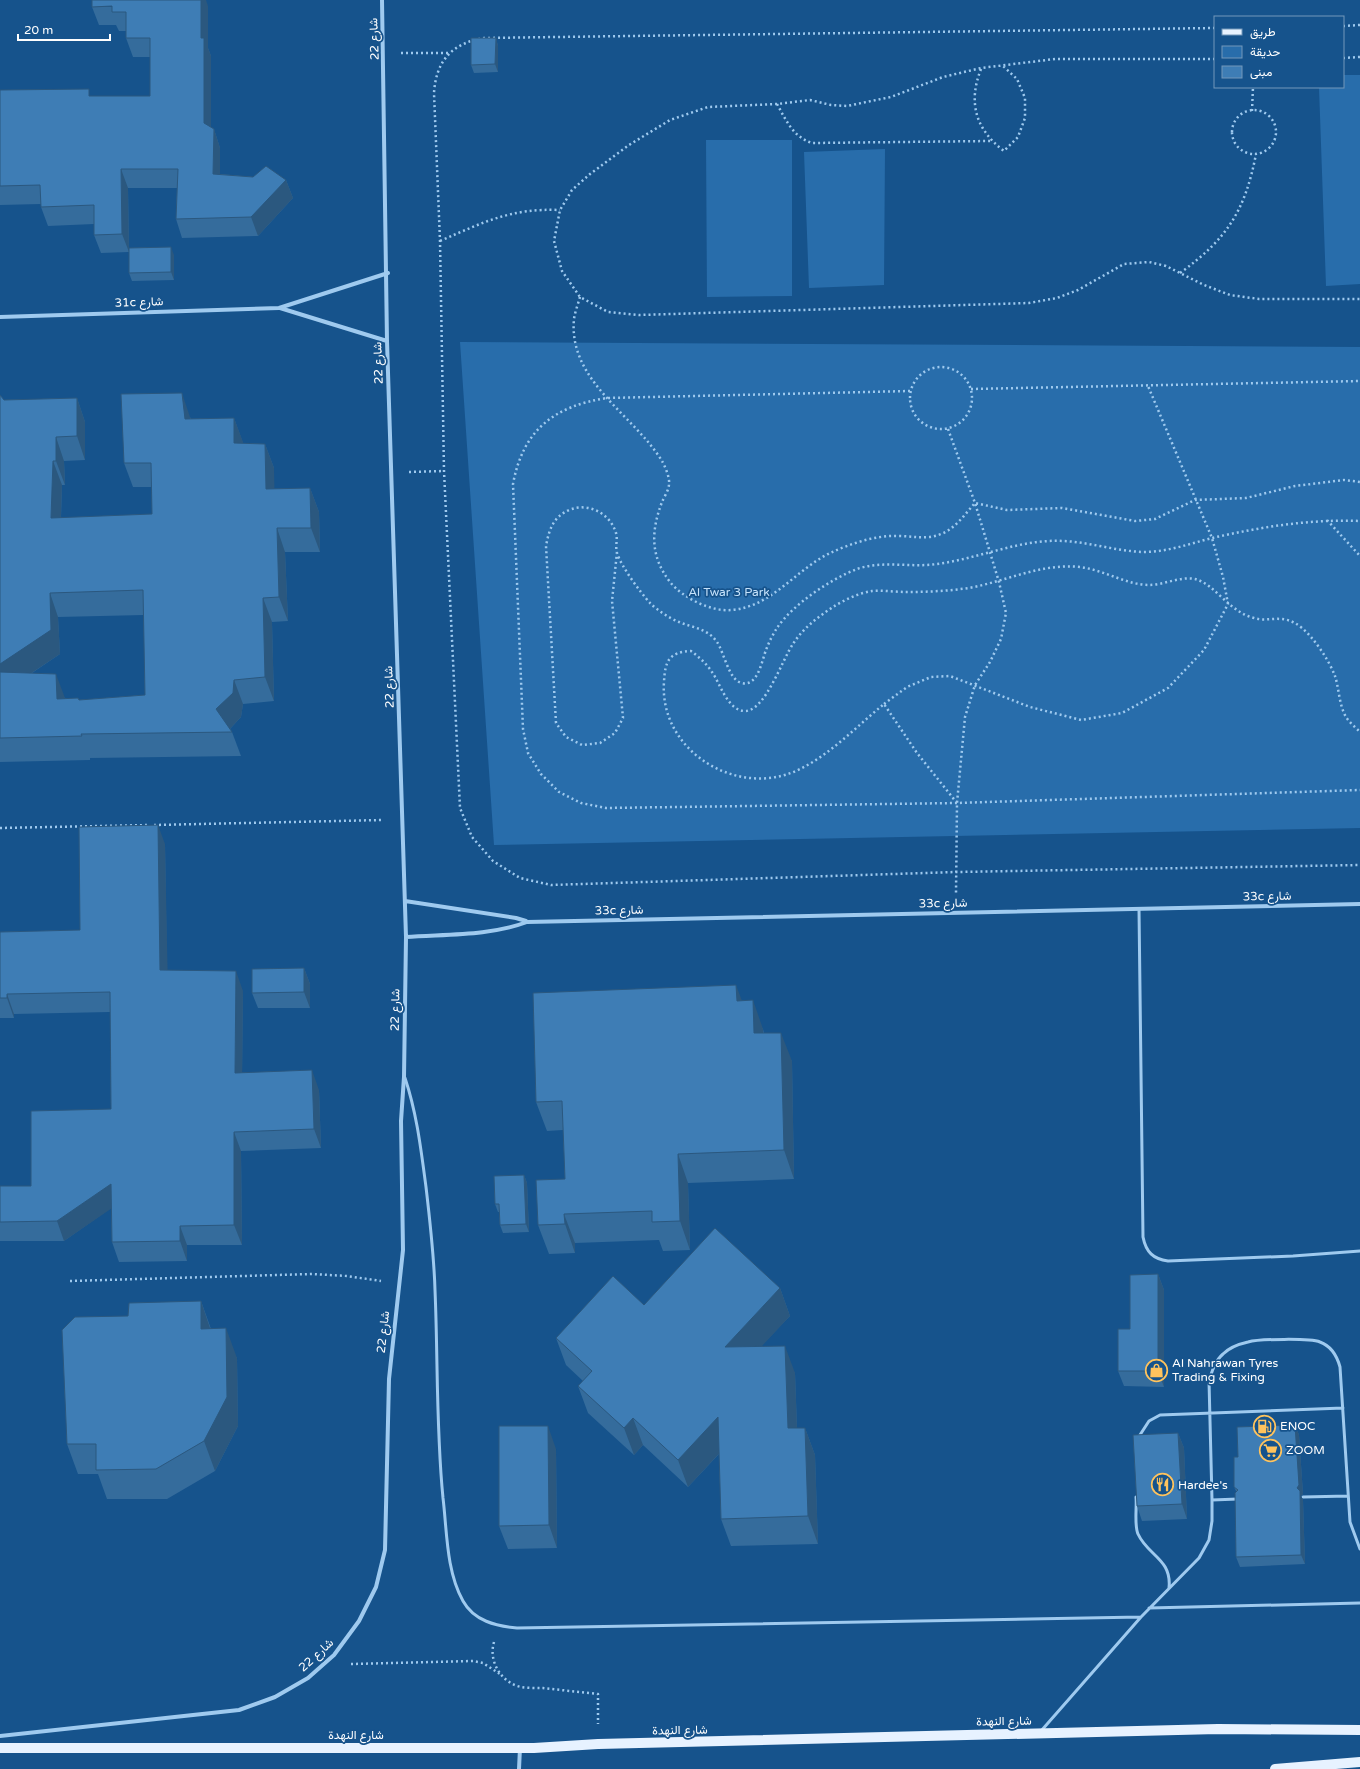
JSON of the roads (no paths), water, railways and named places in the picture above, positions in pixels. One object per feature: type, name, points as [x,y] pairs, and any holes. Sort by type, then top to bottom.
[{"type":"main road","name":"شارع النهدة","points":[[0,1748],[520,1748],[598,1744],[1218,1729],[1360,1730]]},
{"type":"main road","points":[[1275,1769],[1360,1762]]},
{"type":"street","name":"شارع 22","points":[[0,1736],[239,1710],[275,1697],[308,1678],[334,1655],[362,1614],[376,1586],[385,1550],[389,1379],[403,1250],[401,1121],[404,1077],[406,937],[387,341],[388,273],[382,0]]},
{"type":"street","name":"31c شارع","points":[[0,317],[280,308],[325,291],[388,273]]},
{"type":"street","name":"31c شارع","points":[[280,308],[387,341]]},
{"type":"street","name":"33c شارع","points":[[405,901],[516,918],[527,922]]},
{"type":"street","name":"33c شارع","points":[[406,937],[486,931],[516,926],[527,922],[1360,904]]},
{"type":"street","points":[[520,1748],[520,1769]]},
{"type":"lane","points":[[1139,909],[1143,1238],[1145,1247],[1150,1254],[1158,1260],[1168,1261],[1293,1256],[1360,1251]]},
{"type":"lane","points":[[404,1077],[417,1121],[431,1238],[435,1289],[440,1464],[449,1552],[454,1578],[463,1602],[475,1615],[494,1626],[517,1628],[1141,1616]]},
{"type":"lane","points":[[1039,1734],[1141,1616],[1199,1558],[1209,1540],[1212,1521],[1212,1500],[1209,1381],[1214,1366],[1223,1354],[1235,1346],[1250,1341],[1319,1341],[1329,1347],[1337,1356],[1340,1367],[1350,1522],[1360,1550]]},
{"type":"lane","points":[[1136,1445],[1139,1434],[1149,1421],[1160,1415],[1343,1408]]},
{"type":"lane","points":[[1136,1495],[1137,1532],[1143,1544],[1165,1564],[1170,1577],[1169,1589]]},
{"type":"lane","points":[[1303,1497],[1348,1496]]},
{"type":"lane","points":[[1212,1500],[1238,1499]]},
{"type":"lane","points":[[1149,1608],[1360,1603]]},
{"type":"place","name":"Al Nahrawan Tyres Trading & Fixing","points":[[1156,1370]]},
{"type":"place","name":"ENOC","points":[[1265,1426]]},
{"type":"place","name":"ZOOM","points":[[1270,1450]]},
{"type":"place","name":"Hardee's","points":[[1163,1485]]},
{"type":"park label","name":"Al Twar 3 Park","points":[[729,592]]}]
